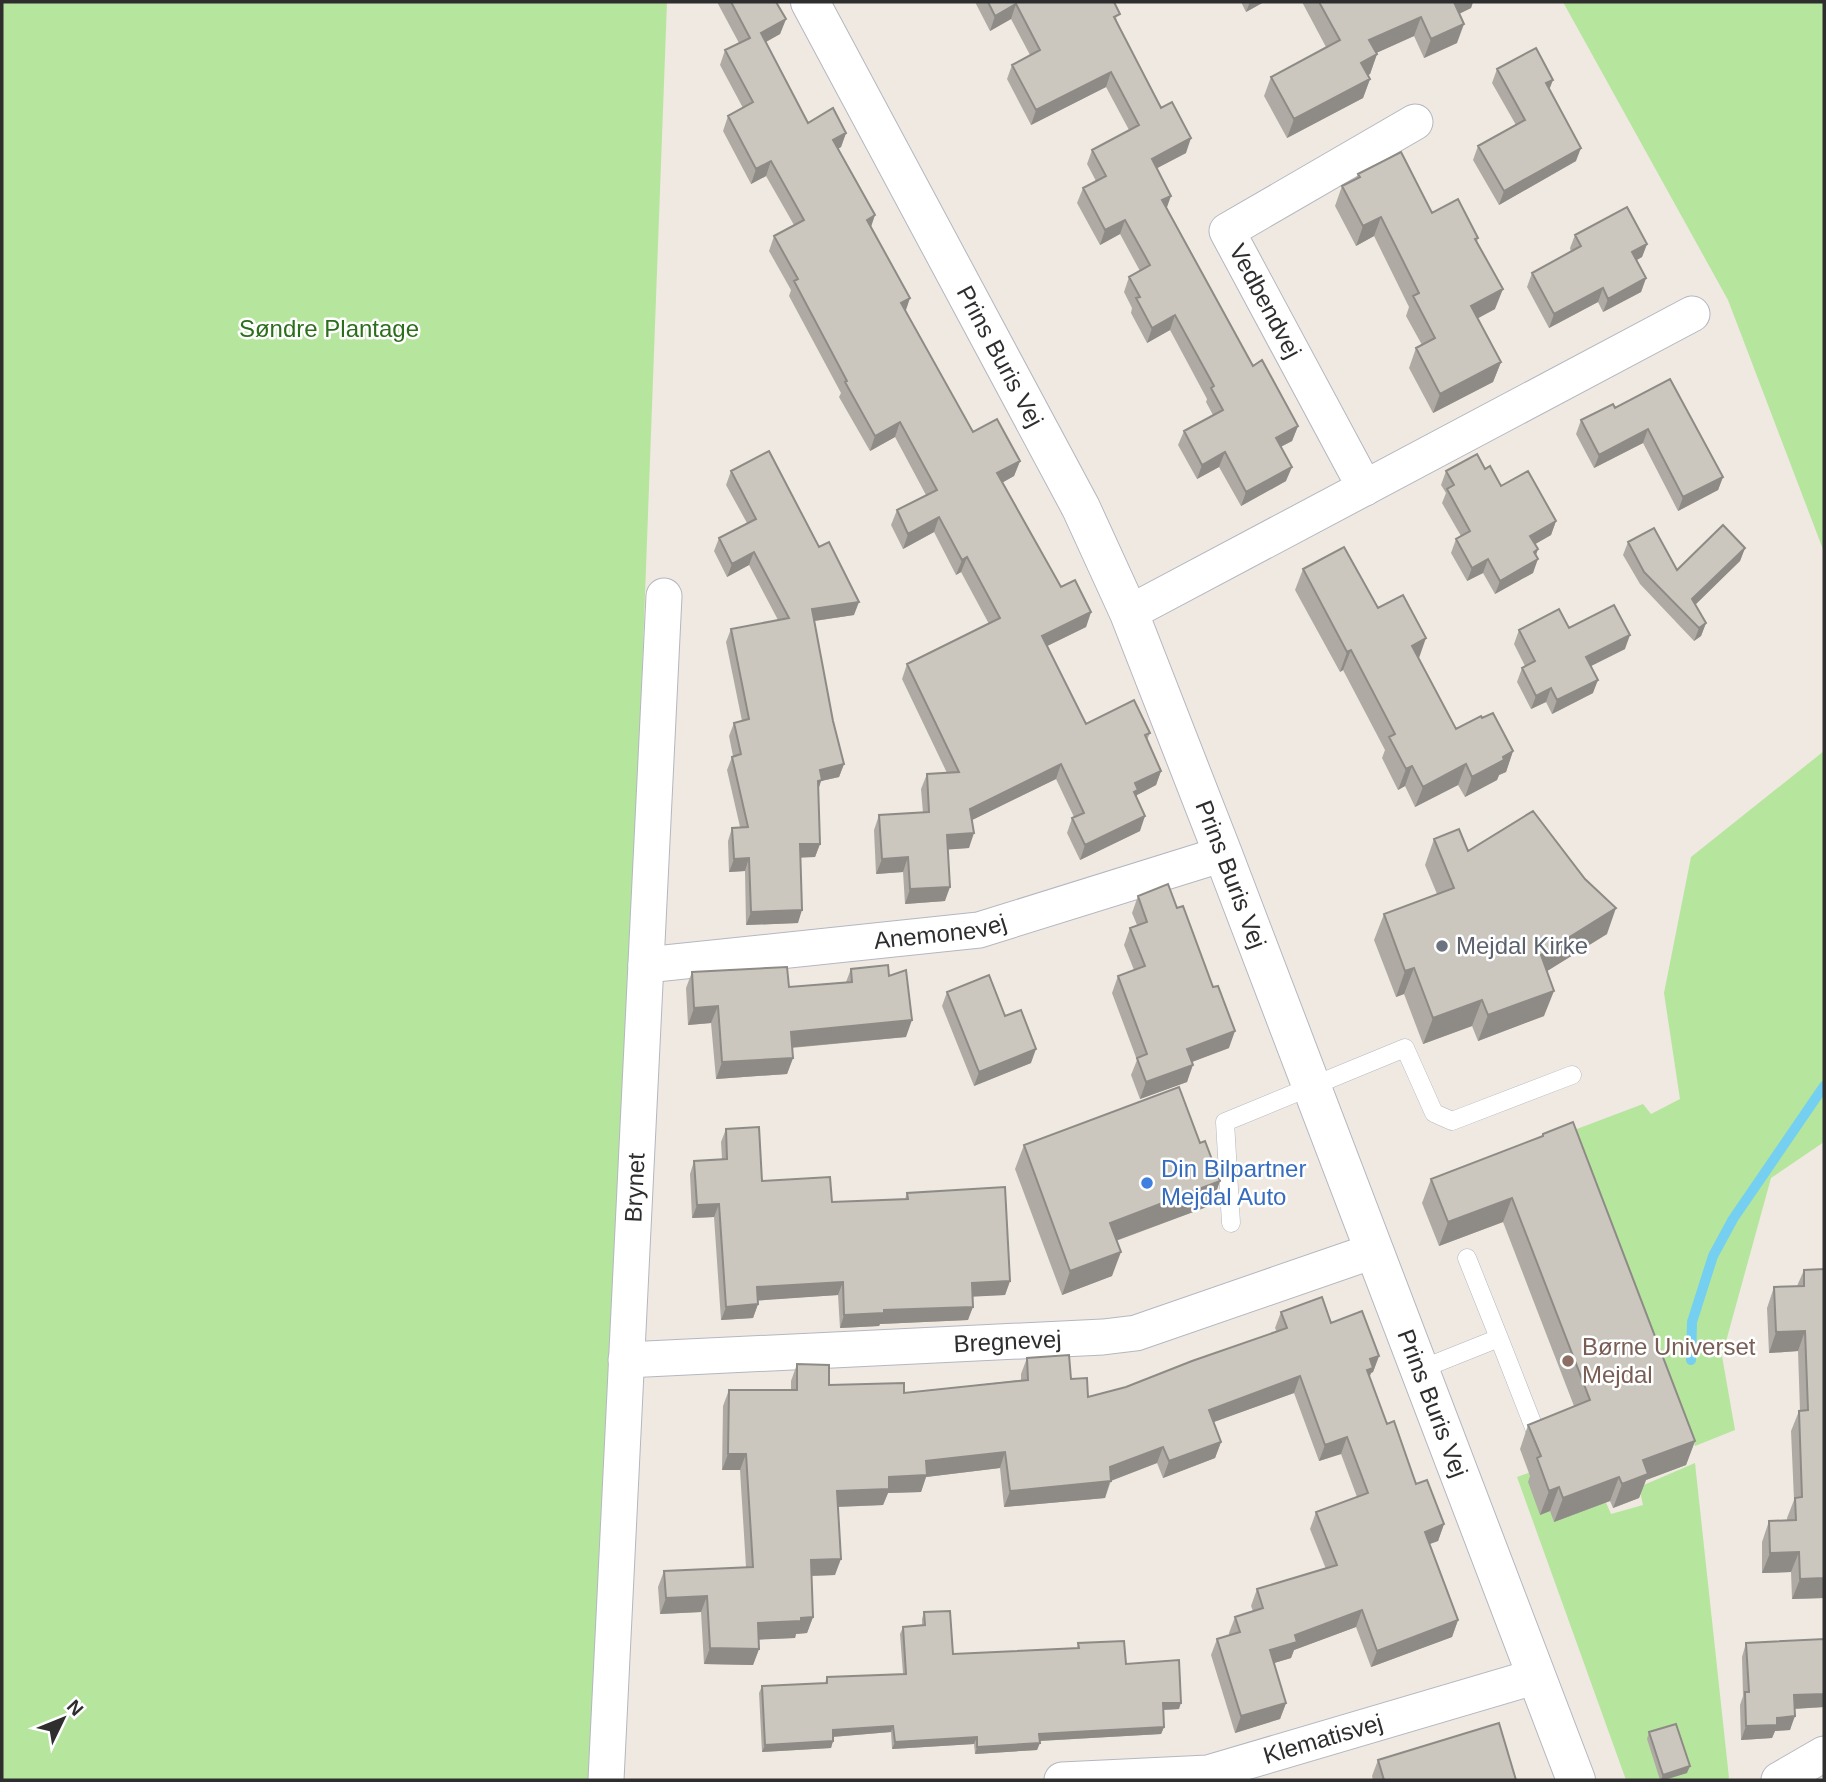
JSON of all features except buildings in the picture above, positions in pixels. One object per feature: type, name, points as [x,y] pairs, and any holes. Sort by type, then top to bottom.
[{"type":"street","name":"Prins Buris Vej","points":[[810,2],[1081,508],[1129,613],[1576,1780]]},
{"type":"street","name":"Vedbendvej","points":[[1365,488],[1227,231],[1415,122]]},
{"type":"street","points":[[1129,613],[1692,314]]},
{"type":"street","name":"Brynet","points":[[606,1780],[664,596]]},
{"type":"street","name":"Anemonevej","points":[[646,965],[979,930],[1223,854]]},
{"type":"street","name":"Bregnevej","points":[[626,1360],[1103,1337],[1136,1333],[1373,1251]]},
{"type":"street","name":"Klematisvej","points":[[1062,1780],[1208,1773],[1537,1676]]},
{"type":"street","points":[[1788,1778],[1824,1754]]},
{"type":"lane","points":[[1231,1223],[1225,1122],[1405,1048],[1434,1113],[1452,1121],[1572,1075]]},
{"type":"lane","points":[[1467,1258],[1535,1430]]},
{"type":"lane","points":[[1419,1370],[1499,1338]]},
{"type":"green space","name":"Søndre Plantage","points":[[2,2],[667,2],[601,1780],[2,1780]]},
{"type":"green space","points":[[1563,2],[1824,2],[1824,552],[1728,300]]},
{"type":"green space","points":[[1824,751],[1824,1142],[1771,1178],[1722,1356],[1735,1430],[1695,1446],[1646,1322],[1561,1135],[1643,1104],[1651,1114],[1680,1099],[1664,993],[1691,857]]},
{"type":"green space","points":[[1581,1445],[1611,1514],[1643,1505],[1639,1487],[1695,1463],[1729,1778],[1725,1780],[1626,1780],[1517,1477],[1553,1464]]},
{"type":"waterway","points":[[1691,1360],[1692,1322],[1713,1256],[1733,1219],[1824,1086]]},
{"type":"place","name":"Mejdal Kirke","points":[[1442,946]]},
{"type":"place","name":"Din Bilpartner Mejdal Auto","points":[[1147,1183]]},
{"type":"place","name":"Børne Universet Mejdal","points":[[1568,1361]]}]
